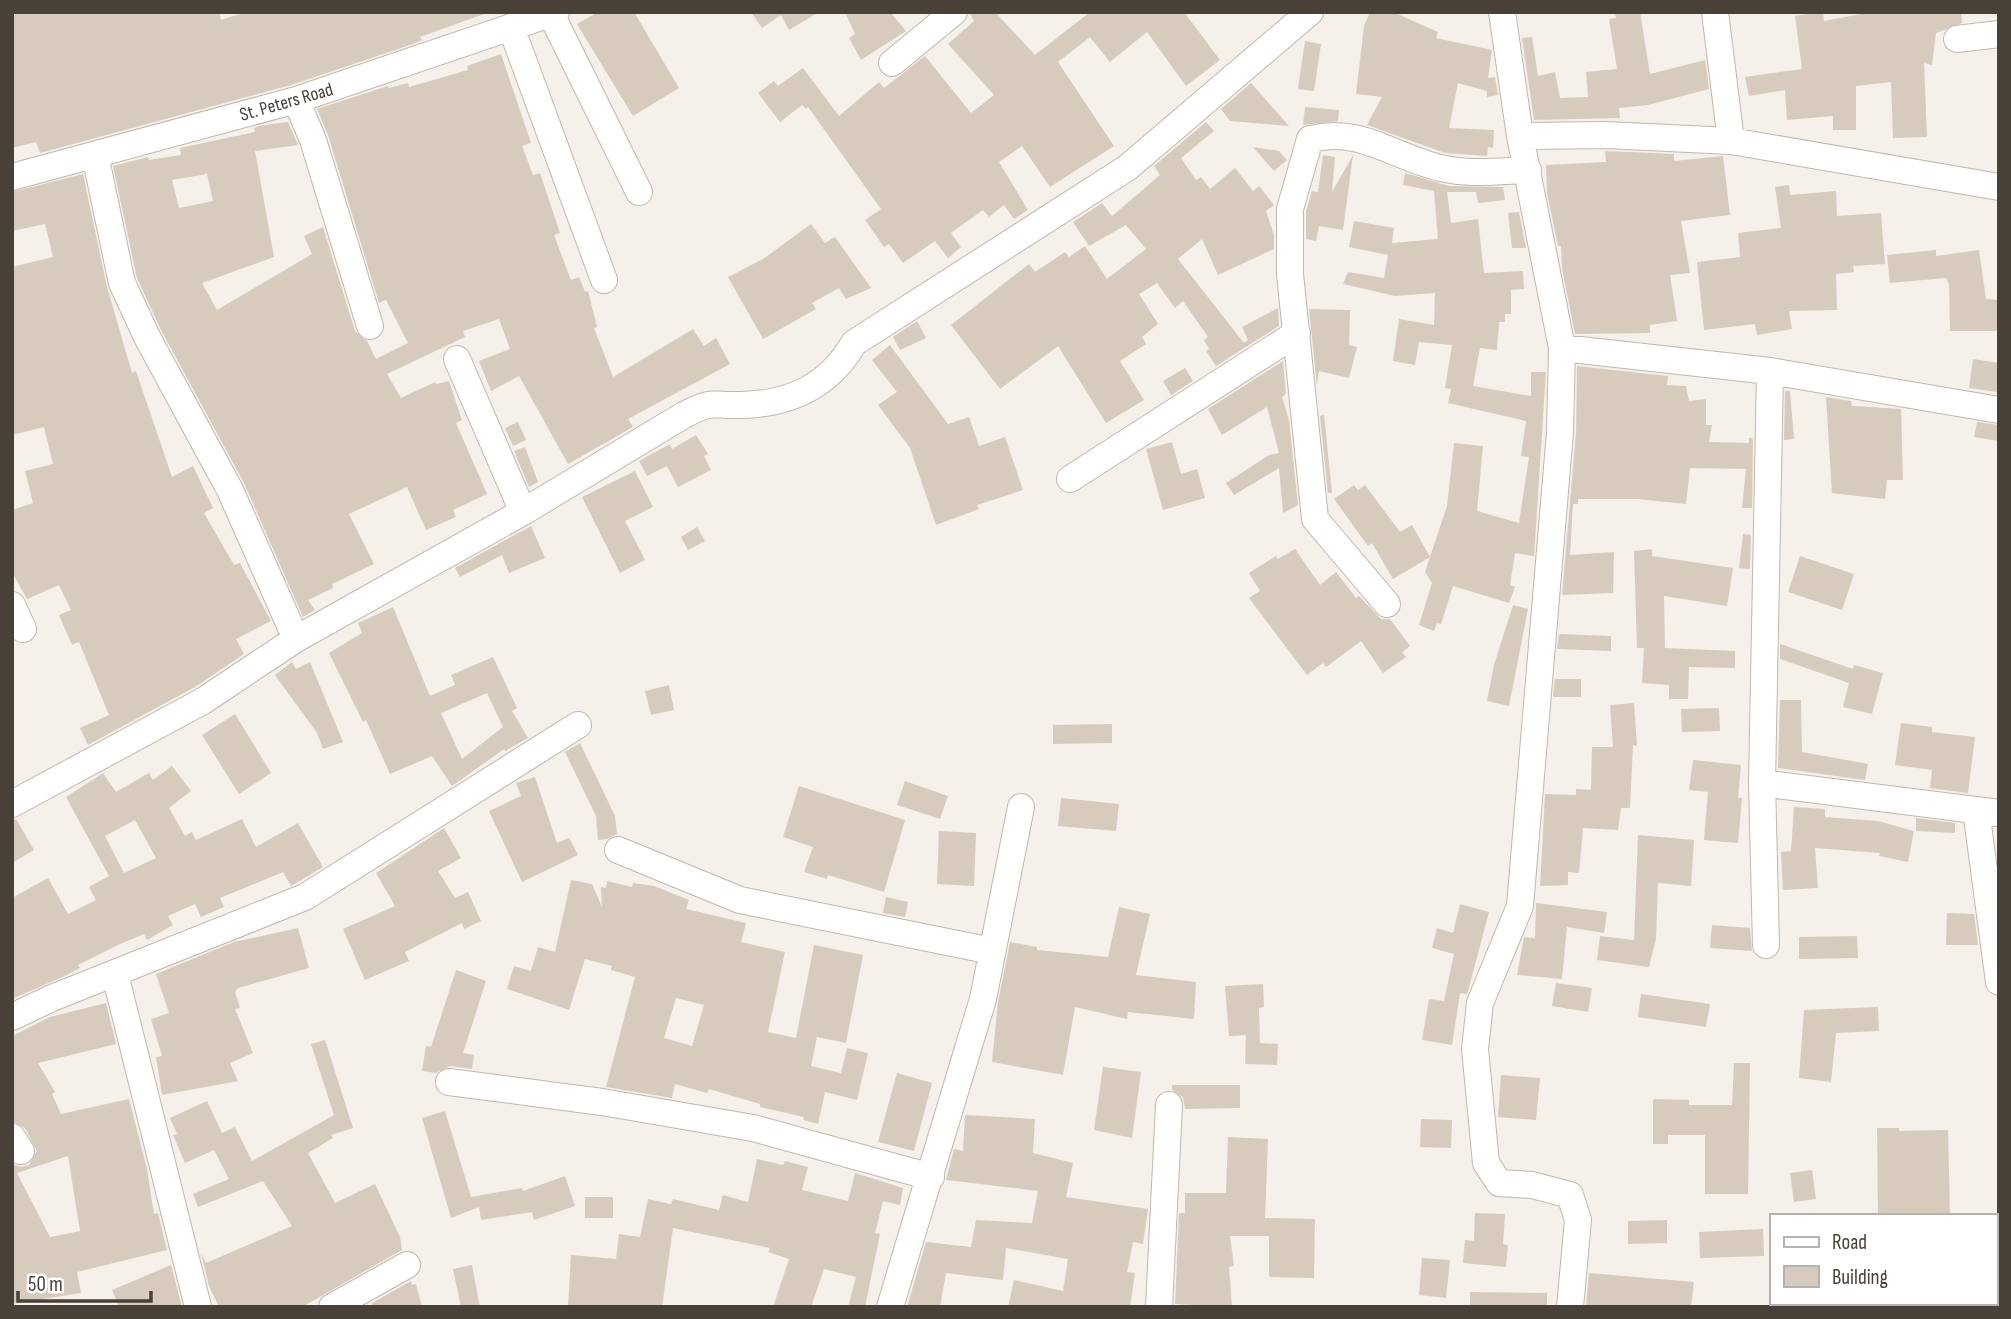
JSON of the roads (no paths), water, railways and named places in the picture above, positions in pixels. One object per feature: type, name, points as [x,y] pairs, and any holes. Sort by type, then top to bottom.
[{"type":"street","points":[[892,62],[954,12]]},
{"type":"street","points":[[12,804],[203,701],[296,639],[523,512],[710,402],[738,405],[767,403],[800,396],[825,380],[843,363],[854,343],[1127,168],[1310,12]]},
{"type":"street","points":[[1502,12],[1520,136],[1562,348],[1560,432],[1520,906],[1480,1003],[1475,1049],[1486,1163],[1499,1183],[1532,1185],[1570,1195],[1578,1220],[1570,1307]]},
{"type":"street","points":[[1715,12],[1731,141]]},
{"type":"street","points":[[553,13],[639,192]]},
{"type":"street","name":"St. Peters Road","points":[[12,177],[296,100],[553,13]]},
{"type":"street","points":[[511,27],[604,280]]},
{"type":"street","points":[[1957,39],[1999,34]]},
{"type":"street","points":[[296,100],[313,140],[370,326]]},
{"type":"street","points":[[1387,604],[1315,519],[1290,274],[1290,209],[1310,139],[1326,135],[1353,135],[1399,155],[1443,169],[1528,170]]},
{"type":"street","points":[[1520,136],[1606,135],[1731,141],[1999,187]]},
{"type":"street","points":[[95,155],[122,283],[147,337],[230,490],[296,639]]},
{"type":"street","points":[[1070,479],[1297,333]]},
{"type":"street","points":[[1562,348],[1770,371],[1999,410]]},
{"type":"street","points":[[457,359],[523,512]]},
{"type":"street","points":[[1766,944],[1762,783],[1770,371]]},
{"type":"street","points":[[12,605],[23,629]]},
{"type":"street","points":[[12,1017],[305,897],[578,725]]},
{"type":"street","points":[[1762,783],[1987,811],[1999,982]]},
{"type":"street","points":[[890,1307],[983,999],[1021,807]]},
{"type":"street","points":[[618,850],[740,900],[992,951]]},
{"type":"street","points":[[115,974],[198,1307]]},
{"type":"street","points":[[449,1082],[602,1102],[753,1128],[930,1177]]},
{"type":"street","points":[[1159,1307],[1169,1105]]},
{"type":"street","points":[[332,1307],[407,1265]]}]
